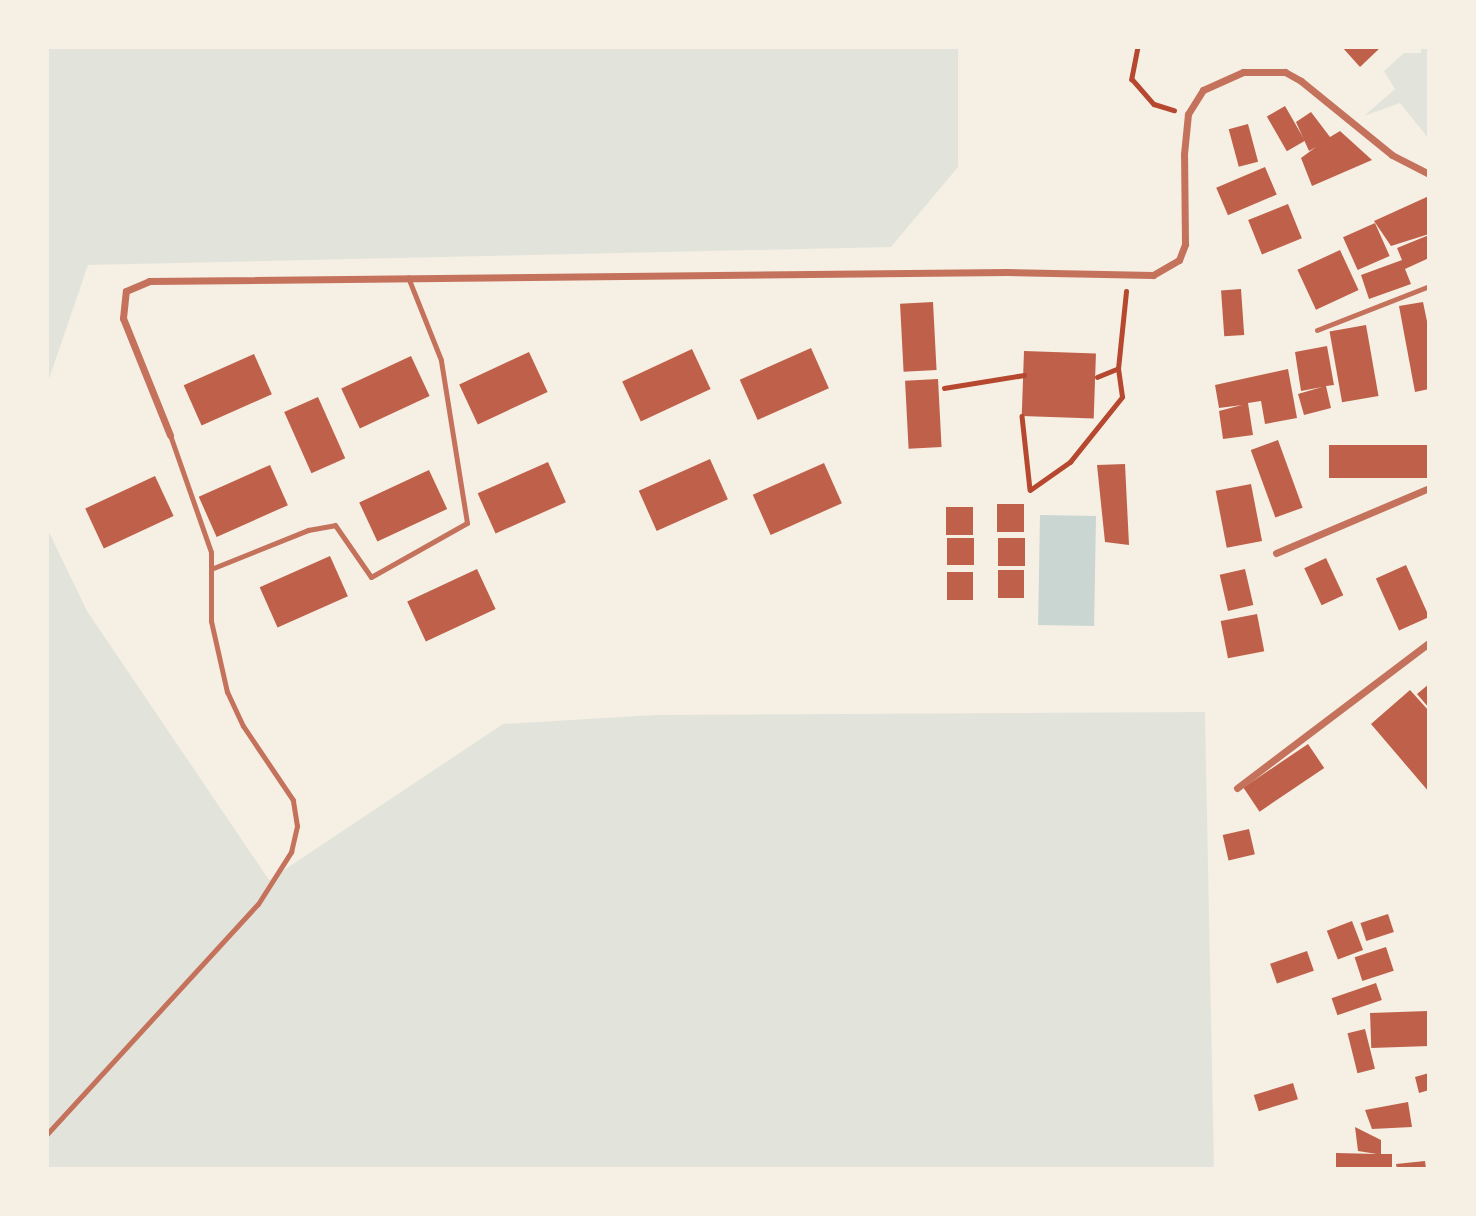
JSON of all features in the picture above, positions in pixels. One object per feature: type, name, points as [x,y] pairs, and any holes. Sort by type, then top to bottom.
[{"type":"street","points":[[170,435],[123,318],[126,291],[135,284],[219,278],[1007,272],[1128,276],[1170,269],[1179,260],[1185,244],[1184,154],[1188,114],[1203,90],[1243,72],[1293,76],[1392,155],[1429,174]]},
{"type":"street","points":[[1276,553],[1429,488]]},
{"type":"street","points":[[1237,788],[1429,643]]},
{"type":"lane","points":[[211,569],[308,530],[335,525],[371,577],[467,523],[441,360],[408,277]]},
{"type":"lane","points":[[1317,330],[1429,286]]},
{"type":"lane","points":[[47,1134],[258,904],[291,852],[297,826],[293,800],[243,726],[224,679],[211,621],[211,569],[204,523],[170,435]]},
{"type":"path","points":[[1138,47],[1132,79],[1154,104],[1188,114]]},
{"type":"path","points":[[1022,416],[1030,490],[1070,462],[1122,397],[1118,369],[1128,276]]},
{"type":"path","points":[[1098,377],[1118,369]]},
{"type":"path","points":[[944,388],[1024,376]]},
{"type":"shaded area","points":[[47,47],[958,47],[958,167],[891,247],[88,265],[47,385]]},
{"type":"shaded area","points":[[1421,47],[1429,47],[1429,139],[1400,103],[1364,116],[1395,89],[1384,71],[1404,53],[1421,53]]},
{"type":"shaded area","points":[[1040,515],[1096,516],[1094,626],[1038,625]]},
{"type":"shaded area","points":[[47,528],[87,611],[269,880],[503,724],[655,715],[1205,712],[1214,1169],[47,1169]]},
{"type":"building","points":[[1342,47],[1381,47],[1360,67]]},
{"type":"building","points":[[1285,106],[1305,141],[1287,151],[1267,116]]},
{"type":"building","points":[[1311,112],[1330,137],[1340,131],[1372,160],[1312,186],[1301,158],[1316,147],[1309,151],[1296,122]]},
{"type":"building","points":[[1248,124],[1258,162],[1239,167],[1229,129]]},
{"type":"building","points":[[1265,167],[1277,195],[1228,215],[1216,188]]},
{"type":"building","points":[[1429,196],[1429,234],[1391,246],[1374,221]]},
{"type":"building","points":[[1288,204],[1302,238],[1262,254],[1248,220]]},
{"type":"building","points":[[1375,223],[1390,256],[1358,270],[1343,237]]},
{"type":"building","points":[[1429,235],[1429,258],[1405,269],[1411,284],[1369,299],[1361,275],[1402,260],[1397,248]]},
{"type":"building","points":[[1340,250],[1359,290],[1316,310],[1297,270]]},
{"type":"building","points":[[1241,289],[1244,335],[1224,336],[1221,290]]},
{"type":"building","points":[[933,302],[937,370],[904,372],[900,304]]},
{"type":"building","points":[[1423,302],[1429,331],[1429,389],[1415,392],[1399,306]]},
{"type":"building","points":[[1366,325],[1379,396],[1342,402],[1330,331]]},
{"type":"building","points":[[1327,346],[1334,385],[1326,386],[1331,408],[1304,415],[1298,394],[1322,387],[1301,391],[1295,352]]},
{"type":"building","points":[[811,348],[829,388],[758,420],[740,380]]},
{"type":"building","points":[[692,349],[711,389],[641,421],[622,382]]},
{"type":"building","points":[[1024,351],[1096,354],[1094,418],[1022,416]]},
{"type":"building","points":[[529,352],[548,392],[478,424],[459,385]]},
{"type":"building","points":[[254,354],[272,394],[202,426],[184,385]]},
{"type":"building","points":[[411,356],[430,396],[360,428],[341,389]]},
{"type":"building","points":[[1288,369],[1297,418],[1265,424],[1261,401],[1248,403],[1253,435],[1223,439],[1219,411],[1242,405],[1219,408],[1215,385]]},
{"type":"building","points":[[938,379],[942,447],[909,449],[905,381]]},
{"type":"building","points":[[318,397],[345,458],[311,473],[284,412]]},
{"type":"building","points":[[1278,440],[1303,508],[1275,518],[1251,450]]},
{"type":"building","points":[[1329,445],[1429,445],[1429,478],[1329,478]]},
{"type":"building","points":[[710,459],[728,499],[657,531],[639,491]]},
{"type":"building","points":[[548,462],[566,502],[496,534],[478,493]]},
{"type":"building","points":[[824,463],[842,503],[771,535],[753,495]]},
{"type":"building","points":[[1125,464],[1129,545],[1105,542],[1097,465]]},
{"type":"building","points":[[270,465],[288,505],[217,537],[199,497]]},
{"type":"building","points":[[429,470],[447,509],[377,542],[359,503]]},
{"type":"building","points":[[155,476],[174,516],[104,548],[85,509]]},
{"type":"building","points":[[1251,484],[1262,541],[1227,548],[1216,491]]},
{"type":"building","points":[[997,504],[1024,504],[1024,532],[997,532]]},
{"type":"building","points":[[946,507],[973,507],[973,535],[946,535]]},
{"type":"building","points":[[947,538],[974,538],[974,565],[947,565]]},
{"type":"building","points":[[998,538],[1025,538],[1025,566],[998,566]]},
{"type":"building","points":[[330,556],[348,596],[278,628],[260,587]]},
{"type":"building","points":[[1326,558],[1343,595],[1322,605],[1304,568]]},
{"type":"building","points":[[1406,565],[1429,617],[1399,630],[1376,578]]},
{"type":"building","points":[[477,569],[496,609],[426,641],[407,602]]},
{"type":"building","points":[[1245,569],[1253,605],[1228,611],[1220,575]]},
{"type":"building","points":[[998,570],[1024,570],[1024,598],[998,598]]},
{"type":"building","points":[[947,572],[973,572],[973,600],[947,600]]},
{"type":"building","points":[[1257,614],[1264,651],[1228,658],[1221,621]]},
{"type":"building","points":[[1429,684],[1429,708],[1417,694]]},
{"type":"building","points":[[1410,690],[1429,711],[1429,792],[1371,724]]},
{"type":"building","points":[[1308,744],[1324,768],[1260,812],[1243,788]]},
{"type":"building","points":[[1249,829],[1255,854],[1229,860],[1223,835]]},
{"type":"building","points":[[1388,914],[1394,932],[1366,941],[1360,923]]},
{"type":"building","points":[[1352,921],[1363,950],[1338,960],[1327,931]]},
{"type":"building","points":[[1386,947],[1394,971],[1362,981],[1355,957]]},
{"type":"building","points":[[1307,951],[1314,971],[1277,984],[1270,964]]},
{"type":"building","points":[[1376,983],[1382,1000],[1337,1015],[1332,998]]},
{"type":"building","points":[[1428,1011],[1429,1046],[1371,1048],[1370,1013]]},
{"type":"building","points":[[1365,1029],[1375,1069],[1357,1073],[1348,1033]]},
{"type":"building","points":[[1429,1073],[1429,1090],[1419,1093],[1415,1077]]},
{"type":"building","points":[[1293,1083],[1298,1099],[1259,1111],[1254,1095]]},
{"type":"building","points":[[1408,1102],[1412,1127],[1372,1129],[1365,1110]]},
{"type":"building","points":[[1355,1127],[1381,1140],[1381,1154],[1392,1154],[1392,1169],[1336,1169],[1336,1153],[1377,1154],[1358,1151]]},
{"type":"building","points":[[1425,1161],[1426,1169],[1397,1169],[1396,1164]]}]
